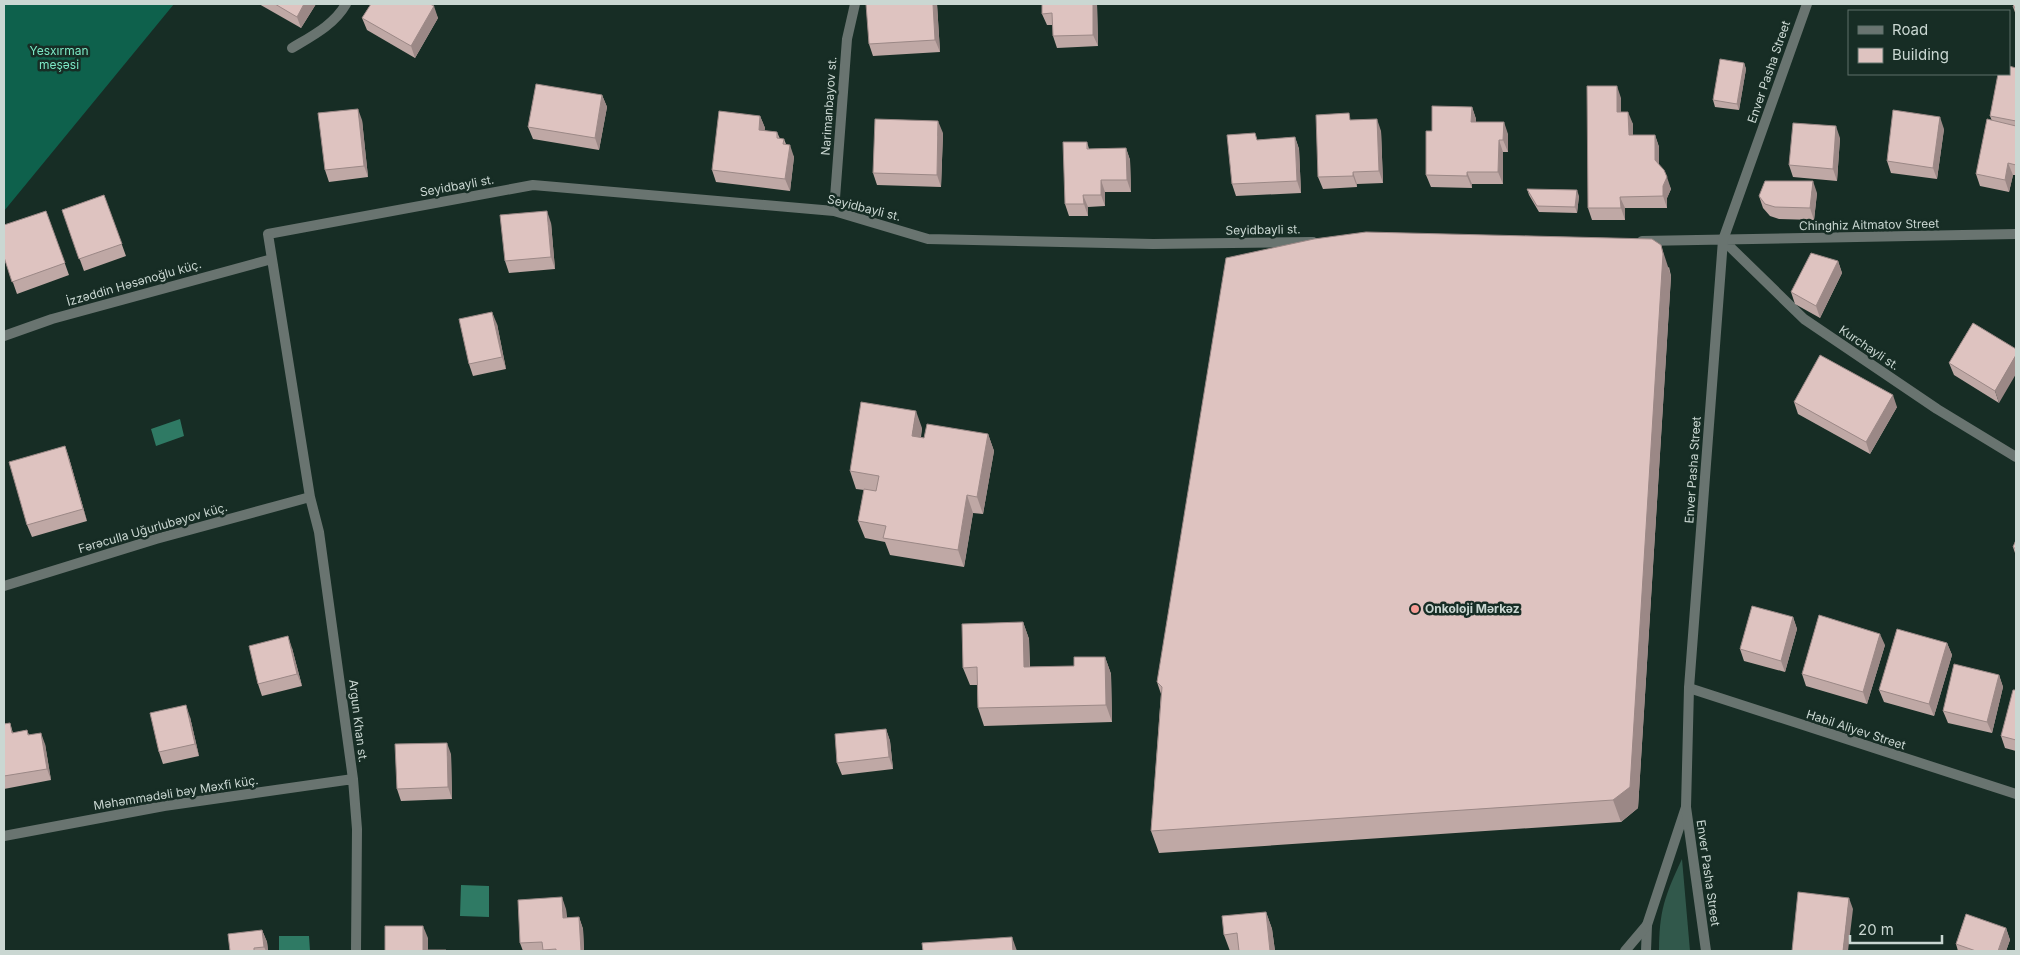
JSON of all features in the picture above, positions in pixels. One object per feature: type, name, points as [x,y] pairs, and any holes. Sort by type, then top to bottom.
[{"type":"street","points":[[292,48],[321,31],[341,12],[346,4]]},
{"type":"street","name":"Narimanbayov st.","points":[[834,211],[847,39],[855,4]]},
{"type":"street","name":"Enver Pasha Street","points":[[1706,951],[1686,807],[1689,688],[1723,240],[1807,4]]},
{"type":"street","name":"Seyidbayli st.","points":[[310,497],[268,234],[534,185],[834,211],[928,239],[1153,244],[1324,242]]},
{"type":"street","name":"Chinghiz Aitmatov Street","points":[[1723,240],[2016,234]]},
{"type":"street","points":[[1629,241],[1723,240]]},
{"type":"street","name":"Kurchayli st.","points":[[1723,240],[1804,319],[1937,409],[2016,458]]},
{"type":"street","name":"İzzəddin Həsənoğlu küç.","points":[[4,336],[52,319],[272,259]]},
{"type":"street","name":"Fərəculla Uğurlubəyov küç.","points":[[4,586],[156,539],[310,497]]},
{"type":"street","name":"Argun Khan st.","points":[[310,497],[319,532],[353,779],[357,829],[356,951]]},
{"type":"street","name":"Habil Aliyev Street","points":[[1689,688],[2016,794]]},
{"type":"street","name":"Məhəmmədəli bəy Məxfi küç.","points":[[4,836],[164,806],[353,779]]},
{"type":"street","points":[[1646,951],[1647,925],[1686,807]]},
{"type":"street","points":[[1624,951],[1647,925]]},
{"type":"shaded area","points":[[180,419],[184,436],[156,446],[151,429]]},
{"type":"shaded area","points":[[1682,859],[1690,951],[1659,951],[1660,925],[1664,904]]},
{"type":"shaded area","points":[[461,885],[489,886],[489,917],[460,916]]},
{"type":"shaded area","points":[[279,936],[309,936],[310,951],[279,951]]},
{"type":"green space","name":"Yesxırman meşəsi","points":[[4,4],[174,4],[4,211]]},
{"type":"building","points":[[275,4],[304,4],[297,17]]},
{"type":"building","points":[[371,4],[430,4],[434,6],[411,46],[362,18]]},
{"type":"building","points":[[866,4],[933,4],[935,40],[869,44]]},
{"type":"building","points":[[1042,4],[1093,4],[1093,35],[1053,36],[1052,13],[1042,14]]},
{"type":"building","points":[[1720,59],[1744,63],[1737,104],[1713,100]]},
{"type":"building","points":[[2010,66],[2016,68],[2016,121],[1990,116],[1998,75],[2010,75]]},
{"type":"building","points":[[536,84],[602,95],[595,138],[528,127]]},
{"type":"building","points":[[1587,86],[1617,86],[1617,112],[1628,112],[1629,135],[1655,135],[1655,160],[1664,170],[1667,177],[1663,186],[1663,196],[1620,197],[1621,208],[1588,208]]},
{"type":"building","points":[[1432,106],[1472,107],[1471,122],[1504,122],[1503,140],[1499,140],[1498,172],[1467,172],[1467,176],[1426,175],[1426,131],[1432,131]]},
{"type":"building","points":[[358,109],[364,166],[325,170],[318,113]]},
{"type":"building","points":[[1893,110],[1940,117],[1933,168],[1887,161]]},
{"type":"building","points":[[719,111],[760,116],[759,130],[777,132],[777,138],[784,139],[783,144],[790,145],[785,179],[712,170]]},
{"type":"building","points":[[1349,113],[1350,120],[1377,119],[1379,171],[1353,172],[1353,176],[1318,177],[1316,115]]},
{"type":"building","points":[[875,119],[938,121],[937,175],[873,173]]},
{"type":"building","points":[[1987,119],[2016,126],[2016,165],[2008,163],[2005,180],[1976,174]]},
{"type":"building","points":[[1793,123],[1836,126],[1833,169],[1789,165]]},
{"type":"building","points":[[1255,133],[1257,140],[1295,137],[1297,181],[1232,184],[1227,135]]},
{"type":"building","points":[[1063,142],[1087,142],[1087,149],[1126,148],[1127,180],[1101,180],[1101,195],[1083,195],[1084,204],[1065,204]]},
{"type":"building","points":[[1765,181],[1813,181],[1810,208],[1775,207],[1765,204],[1759,196]]},
{"type":"building","points":[[1527,189],[1577,190],[1575,207],[1537,206]]},
{"type":"building","points":[[104,195],[122,244],[79,259],[62,210]]},
{"type":"building","points":[[46,211],[65,263],[12,282],[4,257],[4,225]]},
{"type":"building","points":[[547,211],[551,257],[505,261],[500,215]]},
{"type":"building","name":"Onkoloji Mərkəz","points":[[1366,232],[1652,239],[1661,245],[1663,254],[1630,787],[1613,800],[1151,831],[1162,687],[1157,682],[1226,258],[1314,239]]},
{"type":"building","points":[[1811,253],[1838,261],[1816,306],[1791,292]]},
{"type":"building","points":[[492,312],[502,357],[469,364],[459,319]]},
{"type":"building","points":[[1973,323],[2016,349],[2016,355],[1995,391],[1949,363]]},
{"type":"building","points":[[1820,355],[1893,395],[1866,442],[1794,402]]},
{"type":"building","points":[[861,402],[916,411],[912,436],[924,438],[927,424],[988,434],[977,497],[967,495],[958,550],[883,538],[886,526],[858,521],[864,489],[876,491],[879,476],[850,471]]},
{"type":"building","points":[[65,446],[83,509],[27,525],[9,462]]},
{"type":"building","points":[[1752,606],[1793,617],[1781,661],[1740,649]]},
{"type":"building","points":[[1819,615],[1880,634],[1863,692],[1802,674]]},
{"type":"building","points":[[1023,622],[1024,667],[1074,666],[1074,657],[1105,657],[1106,705],[978,708],[977,667],[963,668],[962,624]]},
{"type":"building","points":[[1897,629],[1947,643],[1929,704],[1879,690]]},
{"type":"building","points":[[288,636],[297,674],[258,684],[249,646]]},
{"type":"building","points":[[1954,664],[1999,675],[1987,722],[1943,711]]},
{"type":"building","points":[[2013,690],[2016,690],[2016,740],[2001,736]]},
{"type":"building","points":[[186,705],[195,744],[159,752],[150,713]]},
{"type":"building","points":[[10,723],[12,733],[27,730],[28,735],[41,733],[47,769],[4,776],[4,724]]},
{"type":"building","points":[[886,729],[889,757],[837,763],[835,734]]},
{"type":"building","points":[[447,743],[448,787],[397,789],[395,744]]},
{"type":"building","points":[[1798,892],[1849,898],[1843,951],[1792,951]]},
{"type":"building","points":[[562,897],[563,918],[579,917],[581,951],[543,950],[542,942],[520,943],[518,900]]},
{"type":"building","points":[[1266,912],[1270,951],[1239,951],[1237,933],[1224,935],[1222,916]]},
{"type":"building","points":[[1966,914],[2006,928],[1998,951],[1976,951],[1956,944]]},
{"type":"building","points":[[385,926],[423,926],[423,950],[446,951],[385,951]]},
{"type":"building","points":[[262,930],[264,947],[254,948],[254,951],[230,951],[228,934]]},
{"type":"building","points":[[1012,937],[1013,951],[923,951],[922,943]]},
{"type":"place","name":"Onkoloji Mərkəz","points":[[1415,609]]}]
